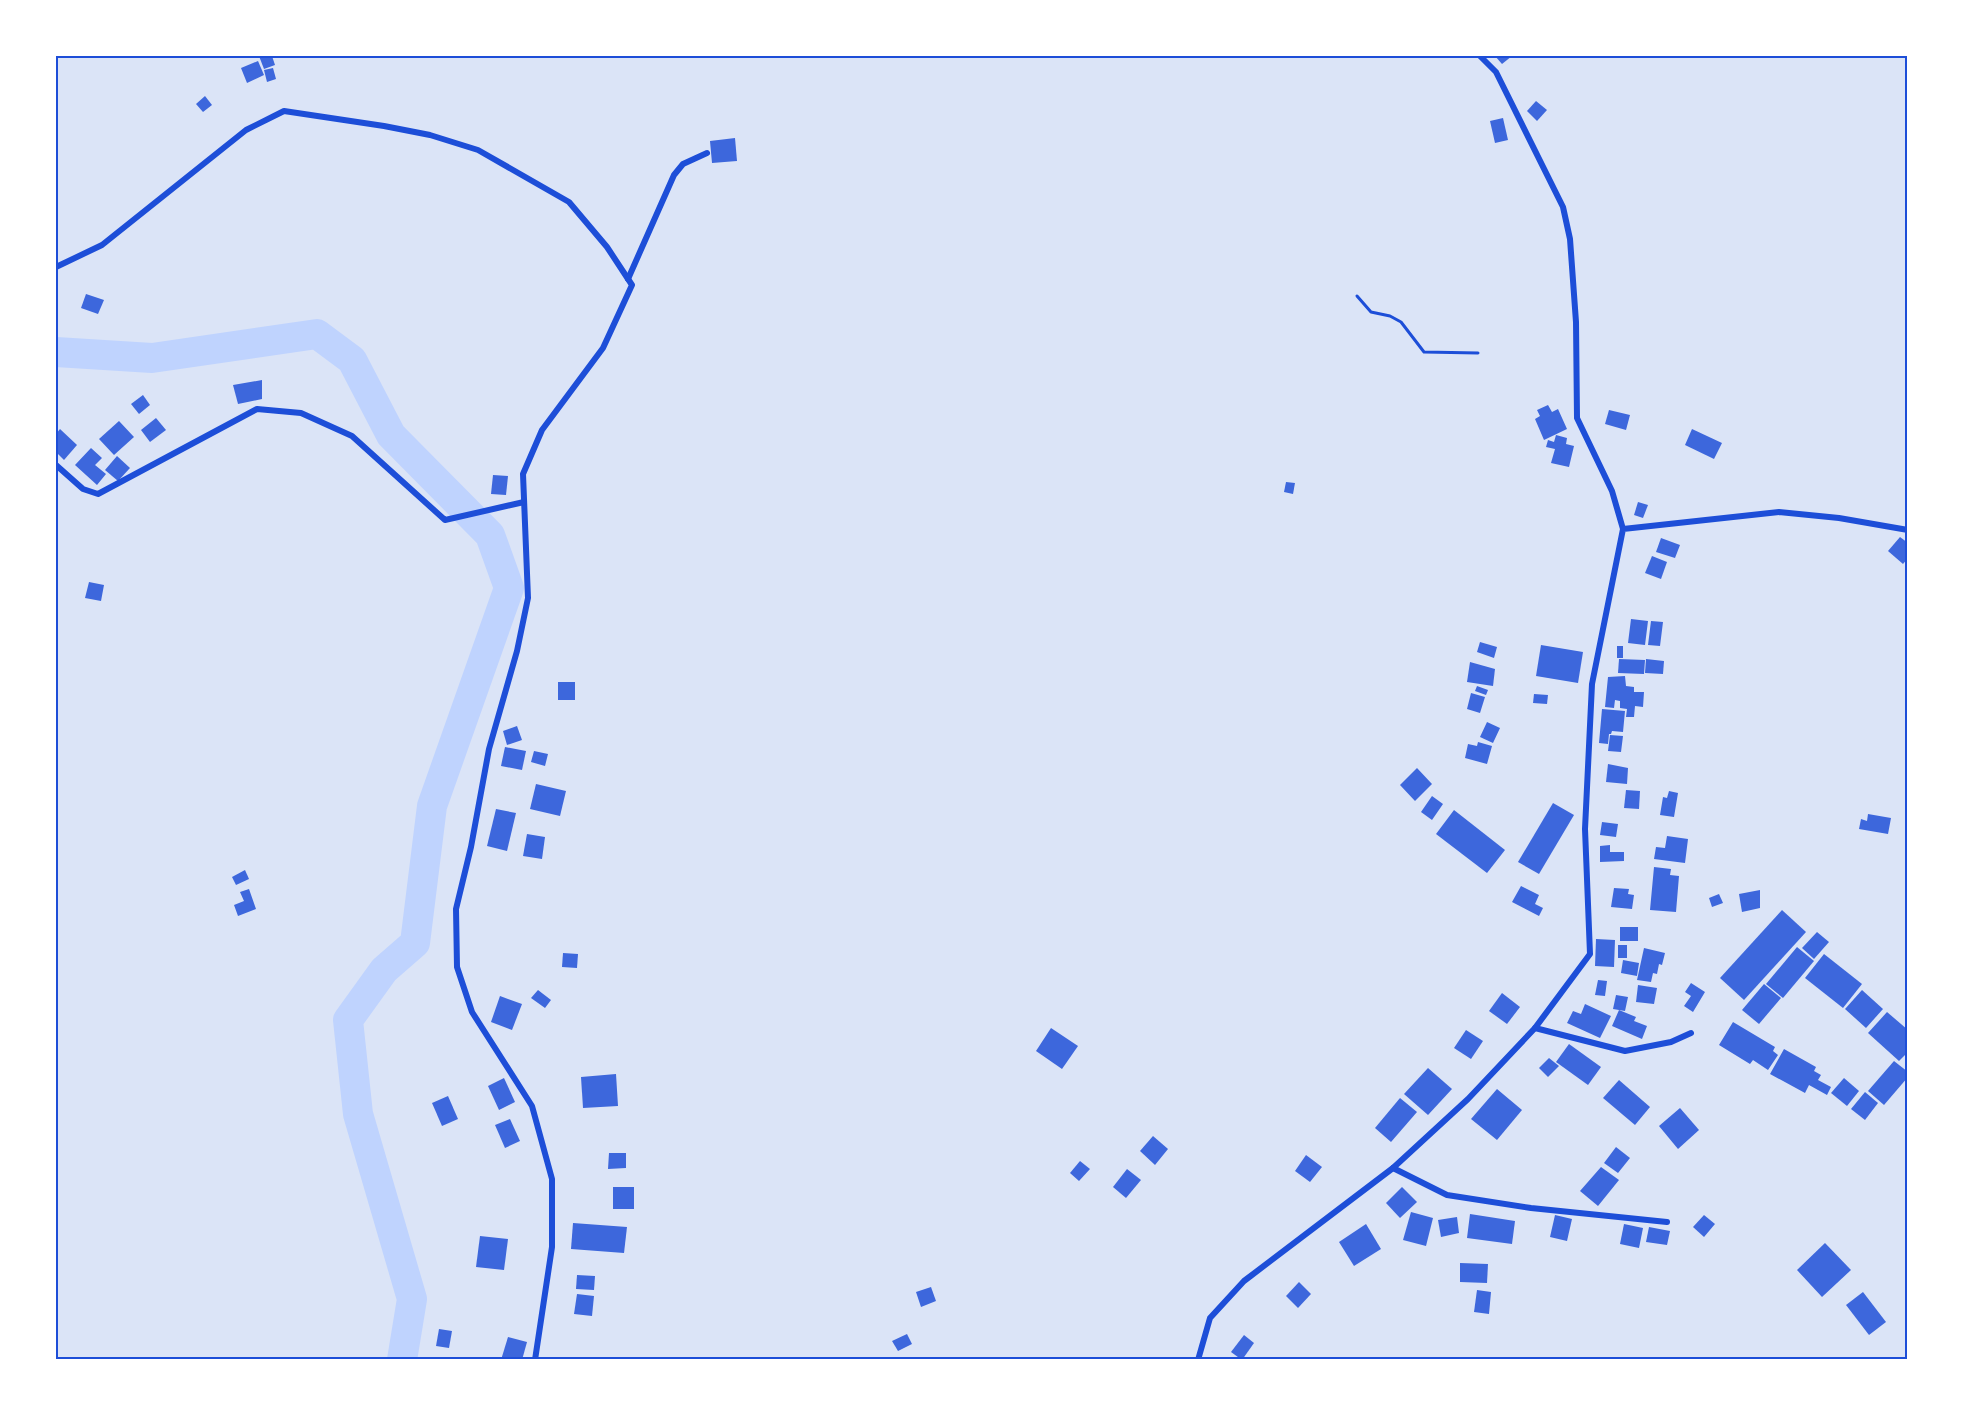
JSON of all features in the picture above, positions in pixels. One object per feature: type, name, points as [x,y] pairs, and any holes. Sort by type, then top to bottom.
[{"type":"street","points":[[1198,1359],[1210,1318],[1244,1281],[1393,1168],[1468,1099],[1535,1028],[1590,954],[1586,829],[1592,684],[1623,529],[1612,491],[1577,418],[1576,322],[1570,238],[1563,207],[1496,72],[1480,56]]},
{"type":"street","points":[[56,267],[102,245],[246,130],[284,111],[430,135],[478,150],[569,202],[607,247],[632,285],[603,348],[542,430],[523,474],[528,598],[517,651],[489,749],[471,847],[456,909],[457,967],[472,1012],[532,1106],[552,1179],[552,1247],[535,1359]]},
{"type":"street","points":[[628,279],[674,175],[683,164],[707,153]]},
{"type":"street","points":[[56,465],[83,489],[98,494],[257,409],[301,412],[352,436],[445,520],[524,502]]},
{"type":"street","points":[[1623,529],[1779,512],[1839,518],[1908,530]]},
{"type":"street","points":[[1535,1028],[1625,1051],[1671,1042],[1691,1033]]},
{"type":"street","points":[[1393,1168],[1447,1195],[1667,1222]]},
{"type":"path","points":[[1357,296],[1371,312],[1390,316],[1401,322],[1424,352],[1478,353]]},
{"type":"shaded area","points":[[56,56],[1907,56],[1907,1359],[56,1359]]},
{"type":"building","points":[[259,56],[272,56],[275,65],[264,69]]},
{"type":"building","points":[[1495,56],[1512,56],[1502,64]]},
{"type":"building","points":[[258,61],[264,75],[247,83],[241,68]]},
{"type":"building","points":[[273,68],[276,79],[267,82],[264,70]]},
{"type":"building","points":[[205,96],[212,105],[203,112],[196,104]]},
{"type":"building","points":[[1536,101],[1547,110],[1537,121],[1527,111]]},
{"type":"building","points":[[1503,118],[1508,140],[1495,143],[1490,121]]},
{"type":"building","points":[[735,138],[737,161],[712,163],[710,141]]},
{"type":"building","points":[[86,294],[104,300],[98,314],[81,308]]},
{"type":"building","points":[[262,380],[262,399],[238,404],[233,385]]},
{"type":"building","points":[[143,395],[150,405],[139,414],[131,404]]},
{"type":"building","points":[[1548,405],[1552,412],[1558,409],[1567,429],[1544,440],[1535,419],[1540,416],[1537,410]]},
{"type":"building","points":[[1609,410],[1630,415],[1626,430],[1605,424]]},
{"type":"building","points":[[156,418],[166,430],[150,442],[141,430]]},
{"type":"building","points":[[119,421],[134,437],[114,455],[99,439]]},
{"type":"building","points":[[60,429],[77,445],[64,460],[56,452],[56,434]]},
{"type":"building","points":[[1692,429],[1722,443],[1714,459],[1685,445]]},
{"type":"building","points":[[1556,435],[1567,438],[1566,444],[1574,446],[1569,467],[1551,463],[1555,449],[1546,447],[1548,440],[1554,442]]},
{"type":"building","points":[[91,448],[102,458],[95,465],[106,474],[97,485],[75,465]]},
{"type":"building","points":[[117,456],[130,468],[118,481],[105,470]]},
{"type":"building","points":[[493,475],[508,476],[506,495],[491,494]]},
{"type":"building","points":[[1286,482],[1295,483],[1293,494],[1284,492]]},
{"type":"building","points":[[1638,502],[1648,505],[1643,518],[1634,515]]},
{"type":"building","points":[[1900,537],[1908,543],[1908,558],[1903,564],[1888,551]]},
{"type":"building","points":[[1661,538],[1680,545],[1675,558],[1656,552]]},
{"type":"building","points":[[1652,556],[1667,562],[1661,579],[1645,573]]},
{"type":"building","points":[[89,582],[104,585],[101,601],[85,598]]},
{"type":"building","points":[[1631,619],[1648,621],[1645,645],[1628,643]]},
{"type":"building","points":[[1651,621],[1663,622],[1660,646],[1648,645]]},
{"type":"building","points":[[1480,642],[1497,647],[1494,658],[1477,652]]},
{"type":"building","points":[[1541,645],[1583,652],[1578,683],[1536,676]]},
{"type":"building","points":[[1617,646],[1623,646],[1623,658],[1617,658]]},
{"type":"building","points":[[1619,659],[1645,660],[1644,674],[1618,673]]},
{"type":"building","points":[[1646,659],[1664,661],[1663,674],[1645,673]]},
{"type":"building","points":[[1470,662],[1495,669],[1493,686],[1467,682]]},
{"type":"building","points":[[1625,676],[1626,686],[1634,687],[1634,692],[1644,692],[1643,707],[1635,706],[1634,717],[1626,717],[1627,709],[1620,708],[1620,701],[1615,700],[1614,708],[1605,707],[1608,677]]},
{"type":"building","points":[[558,682],[575,682],[575,700],[558,700]]},
{"type":"building","points":[[1477,686],[1488,690],[1486,695],[1475,691]]},
{"type":"building","points":[[1471,693],[1485,697],[1480,713],[1467,709]]},
{"type":"building","points":[[1534,694],[1548,695],[1547,704],[1533,703]]},
{"type":"building","points":[[1602,709],[1625,711],[1623,732],[1612,731],[1609,734],[1608,744],[1599,743]]},
{"type":"building","points":[[1487,722],[1500,728],[1493,743],[1480,737]]},
{"type":"building","points":[[517,726],[522,740],[507,745],[503,731]]},
{"type":"building","points":[[1610,735],[1623,736],[1621,752],[1608,751]]},
{"type":"building","points":[[1478,742],[1492,746],[1487,764],[1465,758],[1468,744],[1477,746]]},
{"type":"building","points":[[505,747],[526,751],[522,770],[501,766]]},
{"type":"building","points":[[534,751],[548,754],[545,766],[531,762]]},
{"type":"building","points":[[1608,764],[1628,768],[1627,784],[1606,782]]},
{"type":"building","points":[[1417,768],[1432,784],[1415,801],[1400,785]]},
{"type":"building","points":[[536,784],[566,791],[560,816],[530,809]]},
{"type":"building","points":[[1626,790],[1640,791],[1639,809],[1624,808]]},
{"type":"building","points":[[1669,791],[1678,793],[1674,817],[1660,815],[1663,797],[1667,798]]},
{"type":"building","points":[[1432,796],[1443,804],[1432,820],[1421,812]]},
{"type":"building","points":[[1553,803],[1574,815],[1539,874],[1518,862]]},
{"type":"building","points":[[496,809],[516,813],[507,851],[487,846]]},
{"type":"building","points":[[1454,810],[1505,850],[1487,873],[1436,834]]},
{"type":"building","points":[[1868,814],[1891,818],[1888,834],[1859,829],[1861,819],[1867,821]]},
{"type":"building","points":[[1602,822],[1618,824],[1616,837],[1600,835]]},
{"type":"building","points":[[527,834],[545,837],[542,859],[523,856]]},
{"type":"building","points":[[1667,836],[1688,839],[1685,863],[1654,859],[1656,847],[1665,848]]},
{"type":"building","points":[[1610,845],[1610,852],[1624,852],[1624,861],[1600,862],[1600,846]]},
{"type":"building","points":[[1654,867],[1671,869],[1670,875],[1679,876],[1676,912],[1650,910]]},
{"type":"building","points":[[245,870],[249,879],[236,885],[232,877]]},
{"type":"building","points":[[1521,886],[1539,895],[1535,904],[1543,908],[1539,916],[1512,902]]},
{"type":"building","points":[[1614,888],[1629,889],[1628,894],[1634,895],[1632,909],[1611,907]]},
{"type":"building","points":[[249,889],[256,909],[238,916],[234,905],[244,901],[240,892]]},
{"type":"building","points":[[1760,890],[1760,908],[1742,912],[1739,894]]},
{"type":"building","points":[[1719,894],[1723,903],[1712,907],[1709,898]]},
{"type":"building","points":[[1782,910],[1806,932],[1744,1000],[1720,978]]},
{"type":"building","points":[[1620,927],[1638,927],[1638,941],[1620,941]]},
{"type":"building","points":[[1817,932],[1829,942],[1814,959],[1802,948]]},
{"type":"building","points":[[1596,939],[1615,940],[1614,967],[1595,966]]},
{"type":"building","points":[[1618,945],[1627,945],[1627,958],[1618,958]]},
{"type":"building","points":[[1797,947],[1814,961],[1783,998],[1766,984]]},
{"type":"building","points":[[1644,948],[1665,953],[1662,965],[1659,964],[1657,974],[1653,973],[1651,982],[1637,980]]},
{"type":"building","points":[[563,953],[578,954],[577,968],[562,967]]},
{"type":"building","points":[[1824,954],[1862,984],[1843,1008],[1805,978]]},
{"type":"building","points":[[1623,960],[1639,963],[1637,976],[1621,973]]},
{"type":"building","points":[[1598,980],[1607,981],[1605,996],[1595,995]]},
{"type":"building","points":[[1691,983],[1705,992],[1693,1012],[1684,1006],[1691,996],[1685,992]]},
{"type":"building","points":[[1764,984],[1781,998],[1759,1024],[1742,1010]]},
{"type":"building","points":[[1638,985],[1657,988],[1654,1004],[1636,1002]]},
{"type":"building","points":[[538,990],[551,1000],[545,1008],[531,998]]},
{"type":"building","points":[[1862,990],[1883,1009],[1866,1028],[1845,1009]]},
{"type":"building","points":[[1502,993],[1520,1007],[1507,1024],[1489,1011]]},
{"type":"building","points":[[1616,995],[1628,997],[1625,1011],[1613,1009]]},
{"type":"building","points":[[500,996],[522,1004],[512,1030],[491,1022]]},
{"type":"building","points":[[1585,1004],[1611,1016],[1600,1038],[1567,1023],[1573,1011],[1581,1014]]},
{"type":"building","points":[[1619,1010],[1636,1017],[1634,1021],[1647,1026],[1642,1039],[1612,1026]]},
{"type":"building","points":[[1887,1012],[1908,1030],[1908,1052],[1899,1061],[1868,1033]]},
{"type":"building","points":[[1733,1022],[1775,1047],[1773,1051],[1778,1055],[1768,1070],[1753,1060],[1750,1064],[1719,1045]]},
{"type":"building","points":[[1051,1028],[1078,1046],[1062,1069],[1036,1051]]},
{"type":"building","points":[[1466,1030],[1483,1041],[1471,1059],[1454,1048]]},
{"type":"building","points":[[1569,1044],[1601,1067],[1588,1085],[1556,1062]]},
{"type":"building","points":[[1784,1049],[1816,1067],[1814,1071],[1821,1075],[1818,1080],[1831,1087],[1827,1095],[1809,1085],[1805,1093],[1770,1074]]},
{"type":"building","points":[[1549,1058],[1559,1066],[1548,1077],[1539,1068]]},
{"type":"building","points":[[1894,1061],[1908,1072],[1908,1077],[1884,1105],[1868,1091]]},
{"type":"building","points":[[1428,1068],[1452,1089],[1428,1115],[1404,1094]]},
{"type":"building","points":[[616,1074],[618,1106],[583,1108],[581,1077]]},
{"type":"building","points":[[504,1078],[515,1102],[499,1110],[488,1086]]},
{"type":"building","points":[[1844,1078],[1859,1091],[1847,1106],[1831,1093]]},
{"type":"building","points":[[1619,1080],[1650,1107],[1635,1125],[1603,1098]]},
{"type":"building","points":[[1497,1089],[1522,1110],[1497,1140],[1471,1119]]},
{"type":"building","points":[[1865,1092],[1878,1103],[1865,1120],[1851,1109]]},
{"type":"building","points":[[448,1096],[458,1119],[442,1126],[432,1103]]},
{"type":"building","points":[[1400,1098],[1417,1112],[1391,1142],[1375,1128]]},
{"type":"building","points":[[1680,1108],[1699,1130],[1678,1149],[1659,1126]]},
{"type":"building","points":[[510,1119],[520,1141],[505,1148],[495,1125]]},
{"type":"building","points":[[1153,1136],[1168,1149],[1155,1165],[1140,1151]]},
{"type":"building","points":[[1616,1147],[1630,1158],[1618,1173],[1604,1163]]},
{"type":"building","points":[[609,1153],[626,1153],[626,1168],[608,1169]]},
{"type":"building","points":[[1306,1155],[1322,1167],[1310,1182],[1295,1171]]},
{"type":"building","points":[[1080,1161],[1090,1169],[1079,1181],[1070,1173]]},
{"type":"building","points":[[1601,1167],[1619,1180],[1598,1206],[1580,1191]]},
{"type":"building","points":[[1127,1169],[1141,1180],[1126,1198],[1113,1187]]},
{"type":"building","points":[[613,1187],[634,1187],[634,1209],[613,1209]]},
{"type":"building","points":[[1402,1187],[1417,1202],[1400,1218],[1386,1203]]},
{"type":"building","points":[[1411,1212],[1433,1218],[1426,1246],[1403,1240]]},
{"type":"building","points":[[1470,1214],[1515,1221],[1512,1244],[1467,1238]]},
{"type":"building","points":[[1555,1215],[1572,1219],[1567,1241],[1550,1237]]},
{"type":"building","points":[[1704,1215],[1715,1224],[1704,1237],[1693,1227]]},
{"type":"building","points":[[1457,1217],[1459,1233],[1441,1237],[1438,1220]]},
{"type":"building","points":[[573,1223],[627,1227],[624,1253],[571,1249]]},
{"type":"building","points":[[1366,1224],[1381,1249],[1354,1266],[1339,1242]]},
{"type":"building","points":[[1624,1224],[1643,1228],[1639,1248],[1620,1244]]},
{"type":"building","points":[[1649,1227],[1670,1231],[1667,1245],[1646,1242]]},
{"type":"building","points":[[480,1236],[508,1239],[504,1270],[476,1267]]},
{"type":"building","points":[[1825,1243],[1851,1270],[1822,1297],[1797,1270]]},
{"type":"building","points":[[1460,1263],[1488,1264],[1487,1283],[1460,1282]]},
{"type":"building","points":[[577,1275],[595,1276],[594,1290],[576,1289]]},
{"type":"building","points":[[1299,1282],[1311,1294],[1298,1308],[1286,1296]]},
{"type":"building","points":[[931,1287],[936,1301],[921,1307],[916,1292]]},
{"type":"building","points":[[1477,1290],[1491,1292],[1489,1314],[1474,1312]]},
{"type":"building","points":[[1863,1292],[1886,1322],[1869,1335],[1846,1305]]},
{"type":"building","points":[[577,1294],[594,1296],[592,1316],[574,1314]]},
{"type":"building","points":[[439,1329],[452,1331],[449,1348],[436,1346]]},
{"type":"building","points":[[907,1334],[912,1344],[898,1351],[892,1341]]},
{"type":"building","points":[[1244,1335],[1254,1343],[1242,1360],[1231,1352]]},
{"type":"building","points":[[508,1337],[527,1342],[522,1360],[501,1360]]},
{"type":"waterway","points":[[56,352],[152,358],[317,334],[352,360],[391,435],[490,535],[509,588],[432,806],[415,943],[384,970],[348,1020],[358,1114],[412,1299],[402,1360]]}]
